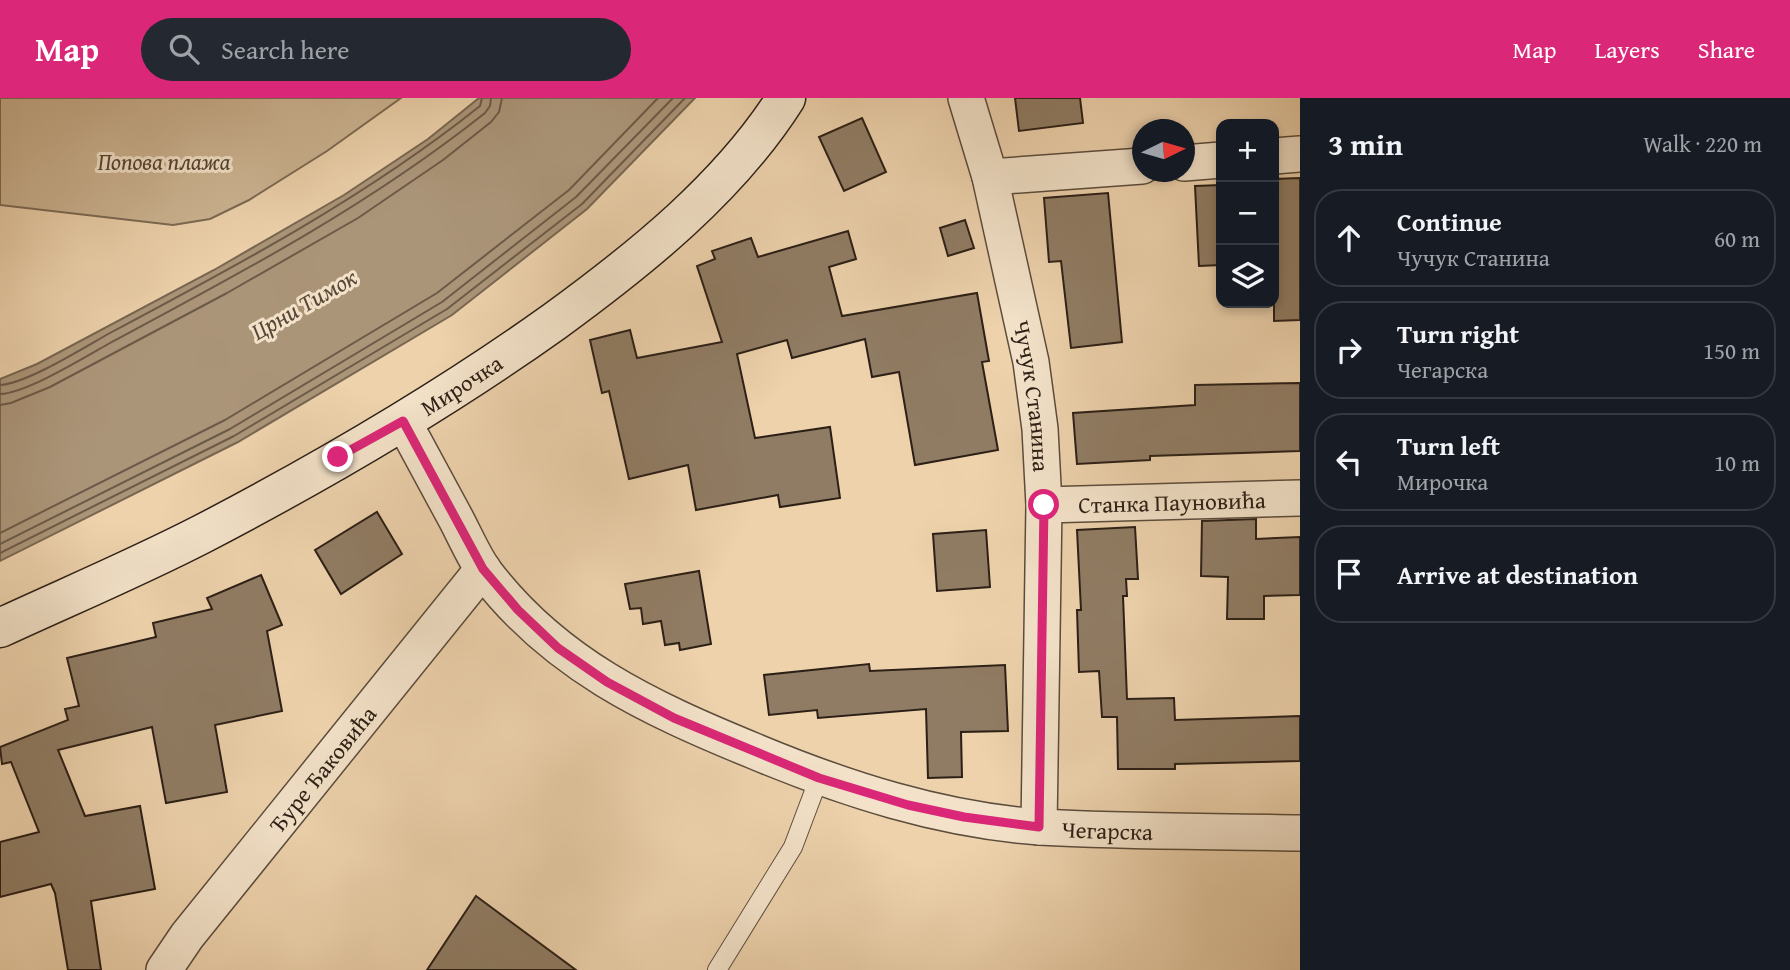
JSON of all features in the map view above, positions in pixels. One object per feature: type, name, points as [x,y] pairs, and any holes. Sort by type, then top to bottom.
[{"type":"street","name":"Мирочка","points":[[0,628],[201,534],[403,421],[467,382],[599,289],[657,240],[718,183],[773,118],[786,98]]},
{"type":"street","name":"Чучук Станина","points":[[966,98],[990,177],[1031,362],[1040,429],[1044,505],[1039,827]]},
{"type":"street","points":[[1279,156],[1300,154]]},
{"type":"street","points":[[1195,162],[1216,160]]},
{"type":"street","points":[[990,177],[1132,167]]},
{"type":"street","name":"Чегарска","points":[[403,421],[483,569],[518,610],[558,648],[607,682],[674,718],[819,778],[908,805],[964,817],[1039,827],[1300,833]]},
{"type":"street","name":"Станка Пауновића","points":[[1044,505],[1300,498]]},
{"type":"street","name":"Ђуре Ђаковића","points":[[164,970],[187,936],[483,569]]},
{"type":"lane","points":[[717,970],[793,848],[819,778]]},
{"type":"green space","name":"Попова плажа","points":[[0,98],[401,98],[327,151],[249,200],[210,219],[173,225],[0,205]]},
{"type":"water","name":"Црни Тимок","points":[[479,98],[695,98],[587,209],[452,315],[238,442],[0,561],[0,379],[37,364],[214,270],[344,195],[428,139]]},
{"type":"building","points":[[1015,98],[1080,98],[1083,123],[1019,131]]},
{"type":"building","points":[[862,118],[886,172],[844,191],[819,137]]},
{"type":"building","points":[[1300,178],[1300,320],[1274,321],[1274,308],[1279,308],[1279,179]]},
{"type":"building","points":[[1216,185],[1216,265],[1199,266],[1195,186]]},
{"type":"building","points":[[1108,193],[1122,342],[1071,348],[1061,261],[1049,262],[1044,198]]},
{"type":"building","points":[[965,220],[974,248],[948,256],[940,228]]},
{"type":"building","points":[[848,231],[856,259],[829,267],[842,316],[977,293],[989,361],[982,362],[998,450],[915,465],[899,372],[872,377],[865,339],[792,358],[787,340],[737,354],[755,438],[830,427],[840,498],[780,507],[778,495],[696,510],[688,465],[629,479],[609,391],[602,393],[590,340],[630,330],[637,358],[722,342],[697,266],[715,259],[712,251],[751,238],[758,257]]},
{"type":"building","points":[[1300,383],[1300,451],[1150,456],[1150,460],[1077,464],[1073,413],[1195,405],[1195,385]]},
{"type":"building","points":[[377,512],[402,554],[341,594],[315,550]]},
{"type":"building","points":[[1256,519],[1256,539],[1300,537],[1300,595],[1264,596],[1264,619],[1227,619],[1228,577],[1201,576],[1202,521]]},
{"type":"building","points":[[1135,527],[1138,579],[1126,579],[1127,596],[1123,596],[1127,699],[1174,698],[1175,720],[1300,716],[1300,761],[1175,764],[1175,769],[1118,769],[1117,717],[1102,717],[1099,671],[1079,672],[1077,610],[1081,610],[1077,530]]},
{"type":"building","points":[[986,530],[990,587],[937,591],[933,534]]},
{"type":"building","points":[[699,571],[711,644],[680,650],[679,643],[665,645],[661,621],[643,624],[641,608],[630,609],[625,584]]},
{"type":"building","points":[[261,575],[282,625],[267,631],[282,711],[215,725],[227,792],[166,803],[152,727],[58,750],[85,816],[140,806],[155,889],[91,901],[101,970],[68,970],[55,893],[51,884],[0,897],[0,842],[39,832],[11,762],[2,764],[0,747],[68,720],[65,709],[79,706],[67,658],[156,637],[153,623],[212,609],[207,598]]},
{"type":"building","points":[[869,664],[870,671],[1005,665],[1008,731],[961,732],[962,777],[928,778],[926,709],[818,718],[817,710],[769,715],[764,675]]},
{"type":"building","points":[[476,896],[576,970],[427,970]]},
{"type":"route","points":[[338,457],[403,421],[483,569],[518,610],[558,648],[607,682],[674,718],[819,778],[908,805],[964,817],[1039,827],[1044,505]]}]
